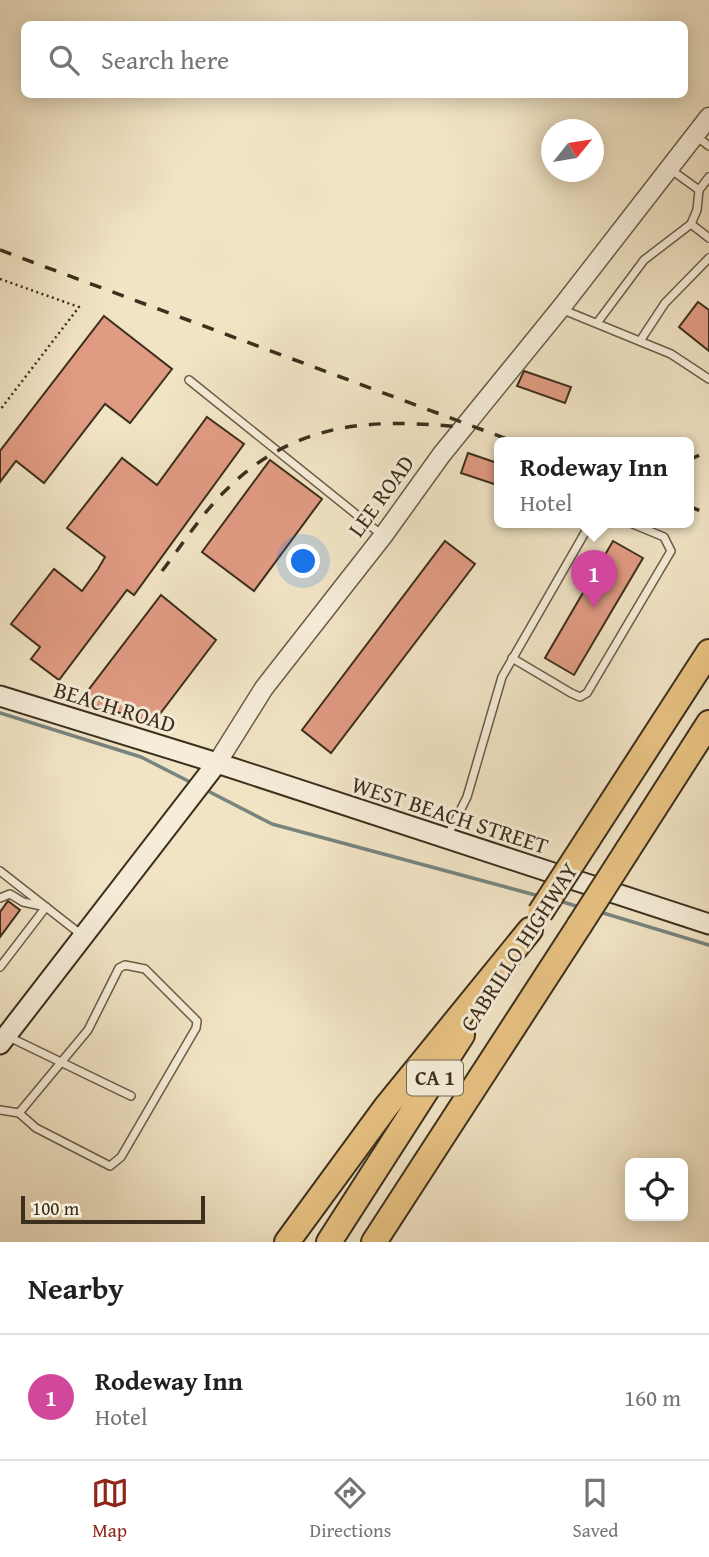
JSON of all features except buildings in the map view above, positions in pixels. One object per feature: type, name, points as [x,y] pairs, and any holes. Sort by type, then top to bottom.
[{"type":"highway","name":"CABRILLO HIGHWAY","points":[[329,1242],[709,652]]},
{"type":"highway","name":"CABRILLO HIGHWAY","points":[[374,1242],[709,723]]},
{"type":"highway","points":[[287,1242],[386,1107],[535,922]]},
{"type":"highway","points":[[380,1242],[400,1202]]},
{"type":"main road","name":"BEACH ROAD","points":[[0,696],[217,763]]},
{"type":"main road","name":"WEST BEACH STREET","points":[[217,763],[709,924]]},
{"type":"main road","name":"LEE ROAD","points":[[3,1040],[217,763]]},
{"type":"street","name":"LEE ROAD","points":[[217,763],[264,688],[383,536],[456,436],[561,309],[669,168],[702,140],[709,117]]},
{"type":"lane","points":[[669,168],[699,190]]},
{"type":"lane","points":[[597,323],[644,260],[691,224],[697,210],[699,190],[709,177]]},
{"type":"lane","points":[[691,224],[709,238]]},
{"type":"lane","points":[[640,341],[666,303],[709,258]]},
{"type":"lane","points":[[561,309],[671,354],[709,379]]},
{"type":"lane","points":[[189,380],[383,536]]},
{"type":"lane","points":[[446,839],[467,797],[502,677],[588,528]]},
{"type":"lane","points":[[512,658],[571,694],[580,696],[587,693],[671,551],[664,537],[642,528]]},
{"type":"lane","points":[[0,871],[83,936]]},
{"type":"lane","points":[[0,898],[10,894],[46,907]]},
{"type":"lane","points":[[0,967],[46,907]]},
{"type":"lane","points":[[0,1110],[19,1113],[36,1128],[114,1165],[196,1028],[197,1021],[145,969],[136,965],[119,968],[88,1030],[19,1113]]},
{"type":"lane","points":[[3,1040],[64,1062],[131,1096]]},
{"type":"path","points":[[0,279],[79,307],[0,410]]},
{"type":"waterway","points":[[0,713],[141,757],[194,784]]},
{"type":"waterway","points":[[204,789],[272,824],[539,896]]},
{"type":"waterway","points":[[560,901],[579,907]]},
{"type":"waterway","points":[[600,912],[709,945]]},
{"type":"railway","points":[[0,250],[502,437]]},
{"type":"railway","points":[[162,571],[224,492],[250,469],[277,451],[305,438],[363,425],[426,424],[460,427]]},
{"type":"railway","points":[[694,457],[709,451]]},
{"type":"railway","points":[[694,508],[709,514]]},
{"type":"place","name":"Rodeway Inn","points":[[594,608]]}]
